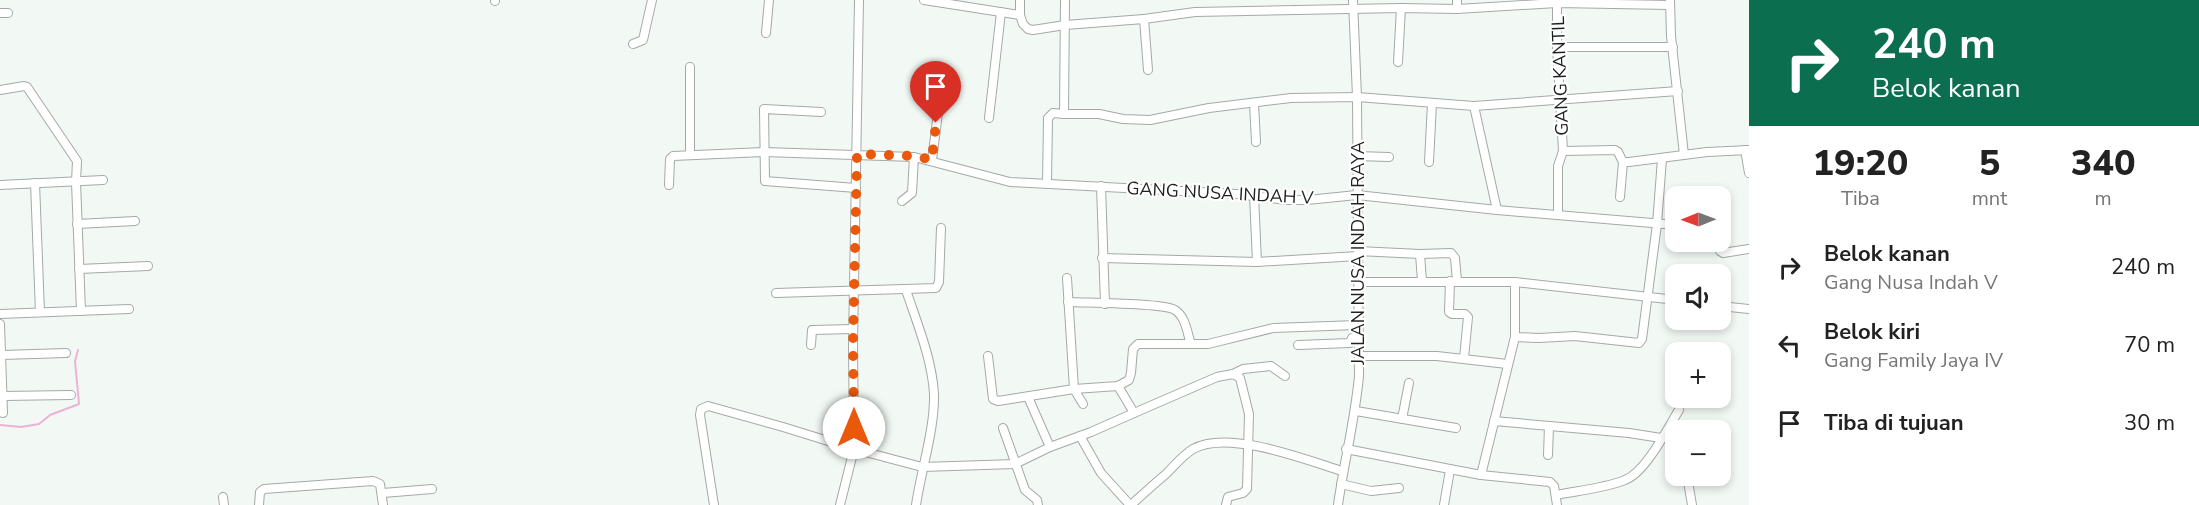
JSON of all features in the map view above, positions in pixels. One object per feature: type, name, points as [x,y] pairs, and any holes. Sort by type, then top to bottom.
[{"type":"street","points":[[633,44],[643,40],[652,0]]},
{"type":"street","points":[[766,33],[769,0]]},
{"type":"street","points":[[840,505],[854,449],[853,329],[859,0]]},
{"type":"street","points":[[924,0],[1020,15]]},
{"type":"street","points":[[1020,0],[1020,15],[1023,24],[1033,30],[1196,12],[1354,4],[1401,8],[1557,2],[1670,2],[1672,46],[1684,155]]},
{"type":"street","points":[[1064,114],[1065,0]]},
{"type":"street","name":"GANG KANTIL","points":[[1557,2],[1557,47],[1563,151],[1558,166],[1558,215]]},
{"type":"street","name":"JALAN NUSA INDAH RAYA","points":[[1338,505],[1346,449],[1356,411],[1359,356],[1354,4]]},
{"type":"street","points":[[1398,62],[1401,8]]},
{"type":"street","points":[[989,118],[1001,12]]},
{"type":"street","points":[[1144,19],[1148,70]]},
{"type":"street","points":[[1557,47],[1672,46]]},
{"type":"street","points":[[669,185],[670,157],[690,154],[690,67]]},
{"type":"street","points":[[0,90],[27,87],[77,161],[81,310]]},
{"type":"street","points":[[1047,183],[1050,115],[1098,114],[1123,119],[1150,120],[1209,108],[1291,98],[1357,97],[1474,106],[1678,91]]},
{"type":"street","points":[[1254,103],[1256,142]]},
{"type":"street","points":[[1429,162],[1432,103]]},
{"type":"street","points":[[932,160],[939,105]]},
{"type":"street","points":[[1474,106],[1497,210]]},
{"type":"street","points":[[821,112],[765,109],[766,182],[856,188]]},
{"type":"street","points":[[1563,151],[1615,150],[1618,152],[1623,162],[1620,197]]},
{"type":"street","points":[[1623,162],[1747,150],[1749,173]]},
{"type":"street","name":"GANG NUSA INDAH V","points":[[690,154],[765,152],[915,156],[1010,182],[1254,195],[1295,200],[1358,195],[1665,224]]},
{"type":"street","points":[[902,201],[912,193],[915,156]]},
{"type":"street","points":[[1357,156],[1389,157]]},
{"type":"street","points":[[1515,337],[1575,336],[1639,343],[1642,339],[1657,224],[1662,159]]},
{"type":"street","points":[[0,185],[104,180]]},
{"type":"street","points":[[35,183],[40,312]]},
{"type":"street","points":[[1101,186],[1105,304]]},
{"type":"street","points":[[1254,195],[1257,262]]},
{"type":"street","points":[[78,224],[135,221]]},
{"type":"street","points":[[776,293],[932,289],[938,285],[941,228]]},
{"type":"street","points":[[1731,252],[1749,249]]},
{"type":"street","points":[[1102,258],[1257,262],[1358,253],[1451,253],[1455,258],[1449,312],[1468,316],[1464,358]]},
{"type":"street","points":[[1420,254],[1422,281]]},
{"type":"street","points":[[79,268],[148,266]]},
{"type":"street","points":[[1067,278],[1074,389],[1083,404]]},
{"type":"street","points":[[1358,282],[1515,282],[1665,298]]},
{"type":"street","points":[[1480,475],[1515,337],[1515,282]]},
{"type":"street","points":[[906,290],[929,366],[934,394],[916,505]]},
{"type":"street","points":[[1068,302],[1142,305],[1175,310],[1182,317],[1191,344]]},
{"type":"street","points":[[1731,307],[1749,309]]},
{"type":"street","points":[[0,314],[129,309]]},
{"type":"street","points":[[0,324],[3,414]]},
{"type":"street","points":[[988,356],[994,400],[998,401],[1074,389],[1118,386],[1129,380],[1134,346],[1138,344],[1208,344],[1273,328],[1357,325]]},
{"type":"street","points":[[811,345],[812,330],[853,329]]},
{"type":"street","points":[[1298,345],[1350,343],[1352,338],[1358,337]]},
{"type":"street","points":[[2,355],[66,353]]},
{"type":"street","points":[[1359,356],[1464,358],[1507,364]]},
{"type":"street","points":[[714,505],[701,409],[708,406],[922,467],[1015,464],[1217,377],[1233,374],[1243,369],[1271,366],[1285,376]]},
{"type":"street","points":[[1226,505],[1228,497],[1246,490],[1249,445],[1250,414],[1240,378],[1233,374]]},
{"type":"street","points":[[1402,419],[1409,383]]},
{"type":"street","points":[[1118,386],[1134,412]]},
{"type":"street","points":[[3,396],[71,395]]},
{"type":"street","points":[[1028,397],[1050,447]]},
{"type":"street","points":[[1673,420],[1679,410]]},
{"type":"street","points":[[1356,411],[1456,428]]},
{"type":"street","points":[[1494,421],[1661,438]]},
{"type":"street","points":[[1548,456],[1549,426]]},
{"type":"street","points":[[1003,428],[1026,490],[1037,500],[1038,505]]},
{"type":"street","points":[[1555,491],[1626,480],[1642,465],[1665,432]]},
{"type":"street","points":[[1080,436],[1101,473],[1131,505],[1199,446],[1249,445],[1286,453],[1342,471]]},
{"type":"street","points":[[1346,449],[1480,475],[1550,482],[1555,491],[1557,505]]},
{"type":"street","points":[[1444,505],[1450,470]]},
{"type":"street","points":[[259,505],[260,492],[264,489],[373,481],[380,484],[383,505]]},
{"type":"street","points":[[1341,484],[1371,491],[1399,488]]},
{"type":"street","points":[[1689,486],[1692,505]]},
{"type":"street","points":[[383,493],[432,489]]},
{"type":"waterway","points":[[0,425],[21,427],[39,424],[50,415],[79,404],[75,361],[78,350]]},
{"type":"route","points":[[854,428],[853,343],[857,154],[915,156],[932,160],[936,123]]}]
